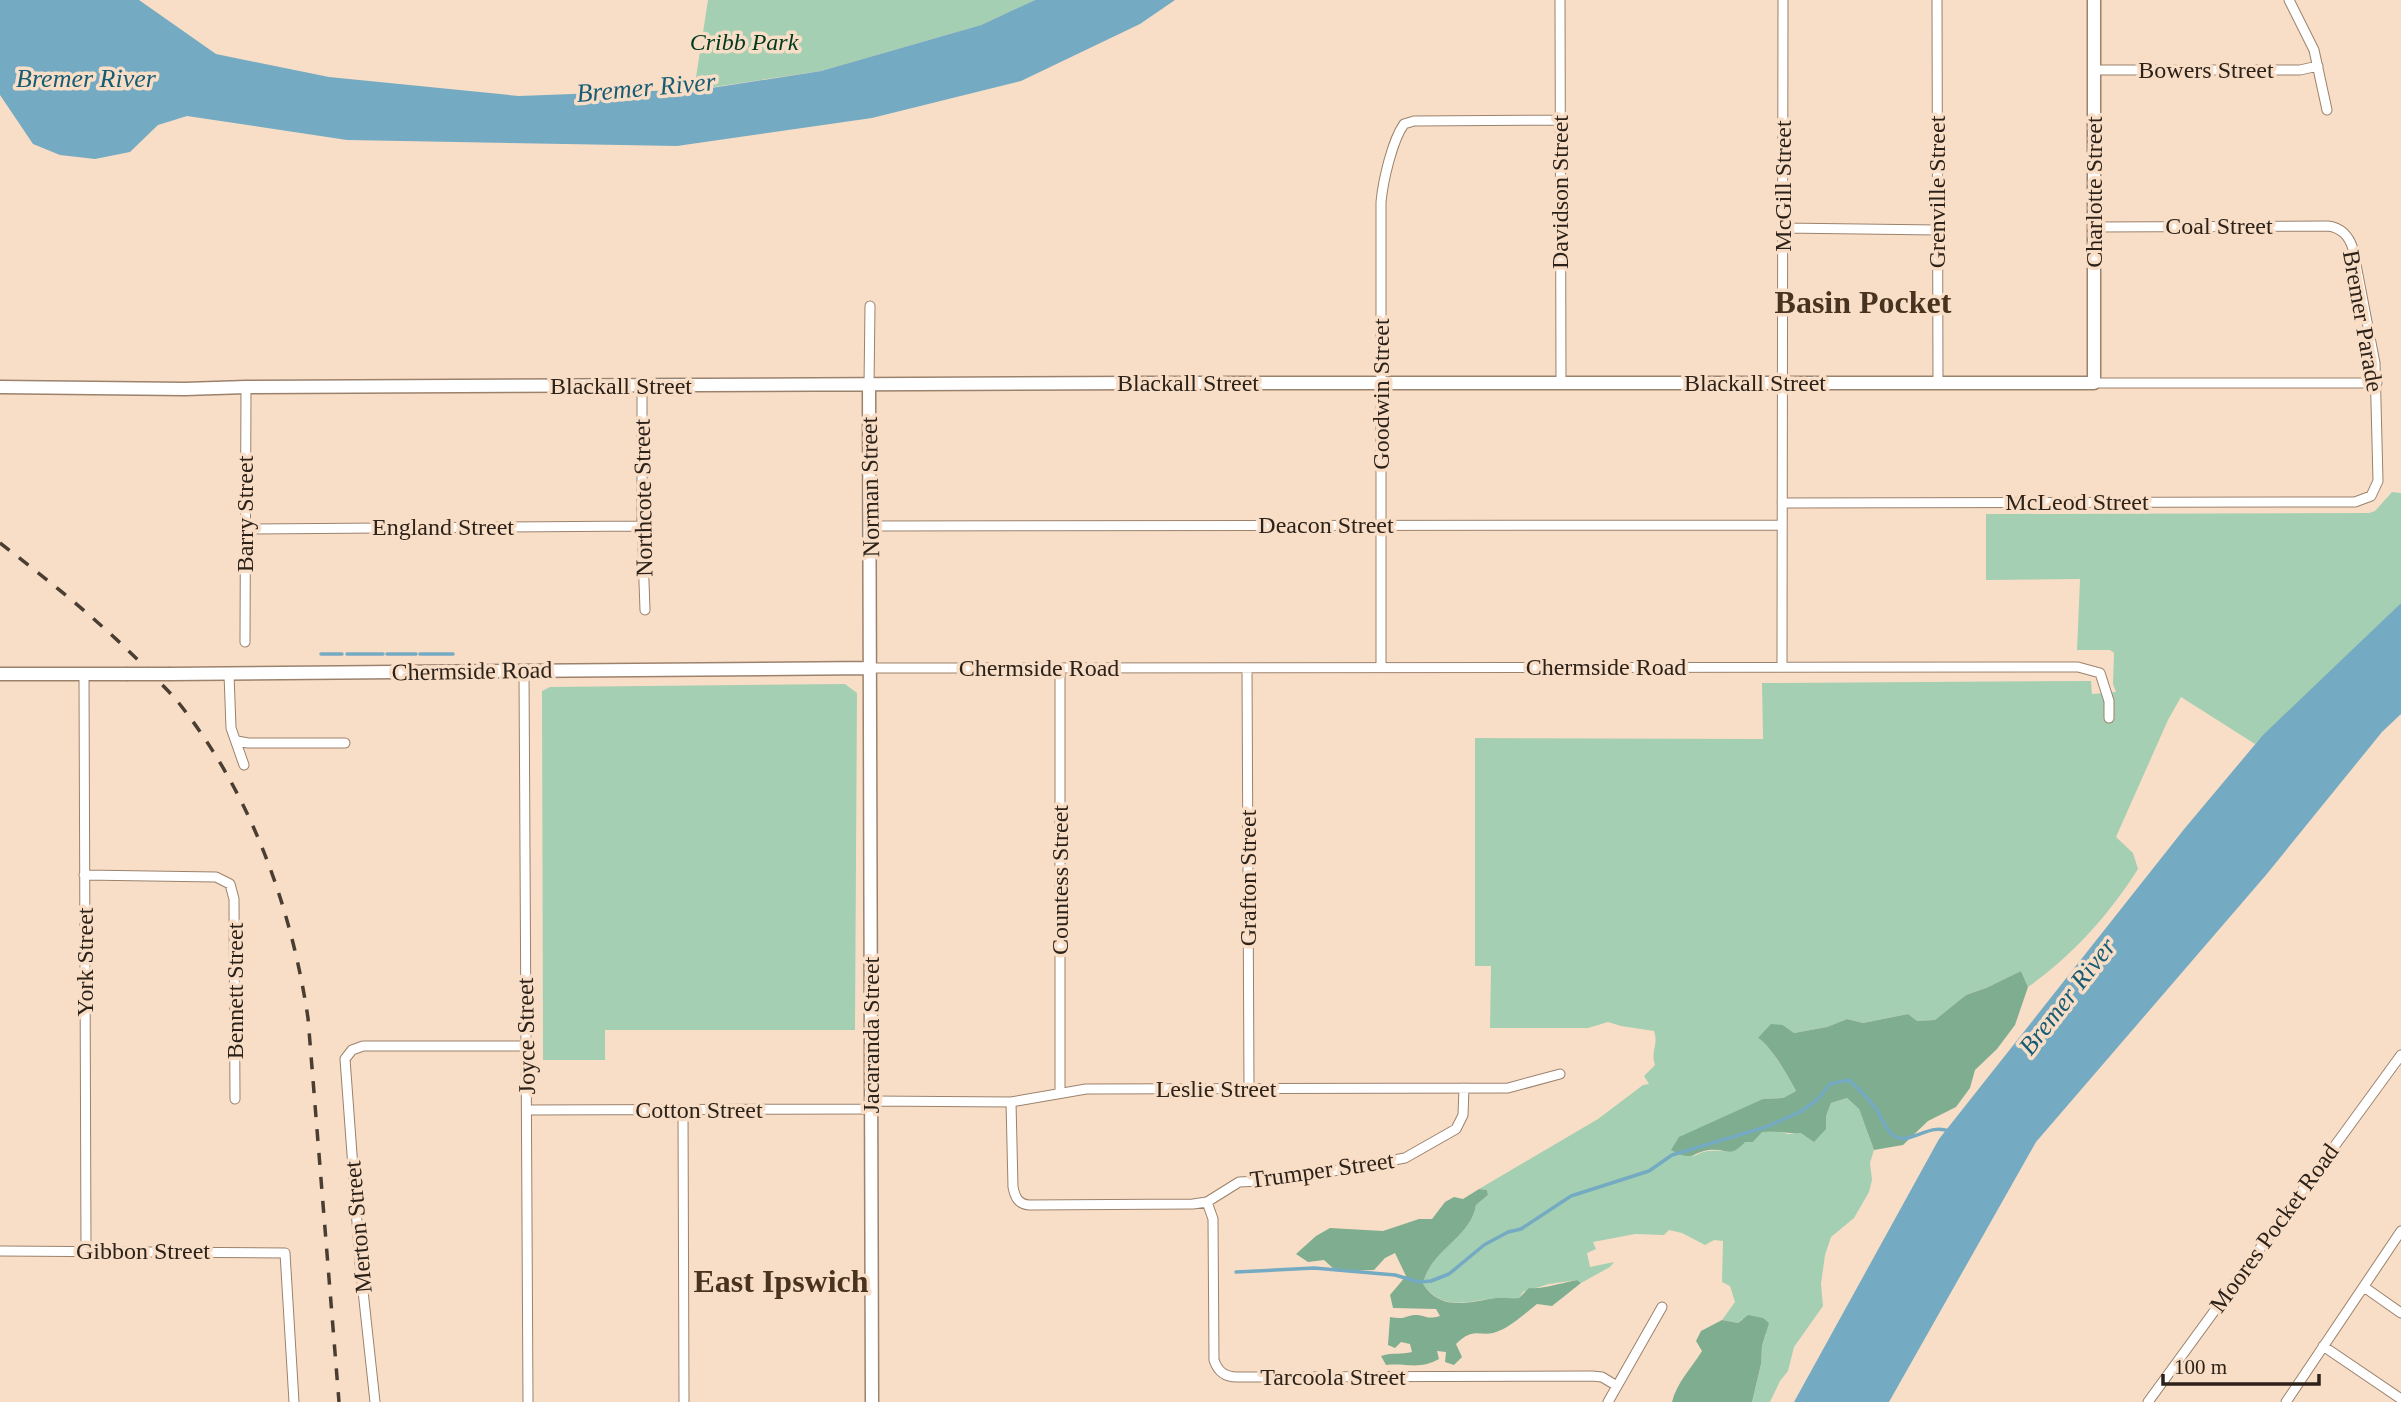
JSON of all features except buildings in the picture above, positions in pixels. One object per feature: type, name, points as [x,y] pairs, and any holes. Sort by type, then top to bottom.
[{"type":"street","name":"Davidson Street","points":[[1560,0],[1561,383]]},
{"type":"street","name":"McGill Street","points":[[1782,667],[1783,0]]},
{"type":"street","name":"Grenville Street","points":[[1937,0],[1938,384]]},
{"type":"street","name":"Charlotte Street","points":[[2094,0],[2094,383]]},
{"type":"street","points":[[2289,0],[2309,37],[2328,110]]},
{"type":"street","name":"Bowers Street","points":[[2094,70],[2300,69],[2318,66]]},
{"type":"street","name":"Goodwin Street","points":[[1381,667],[1382,196],[1388,167],[1404,124],[1414,121],[1560,120]]},
{"type":"street","name":"Coal Street","points":[[2094,226],[2328,226],[2342,231]]},
{"type":"street","points":[[1783,228],[1937,230]]},
{"type":"street","name":"Bremer Parade","points":[[2342,231],[2353,249],[2375,363],[2378,481],[2371,496]]},
{"type":"street","name":"Norman Street","points":[[870,306],[871,668]]},
{"type":"street","name":"Blackall Street","points":[[0,387],[185,389],[1561,383],[2377,383]]},
{"type":"street","name":"Northcote Street","points":[[642,386],[645,610]]},
{"type":"street","name":"Barry Street","points":[[245,642],[246,387]]},
{"type":"street","name":"McLeod Street","points":[[1782,503],[2355,502],[2371,496]]},
{"type":"street","name":"Deacon Street","points":[[871,526],[1782,525]]},
{"type":"street","name":"England Street","points":[[245,529],[642,526]]},
{"type":"street","name":"Chermside Road","points":[[0,674],[871,668],[2078,667],[2100,673],[2109,701],[2109,718]]},
{"type":"street","name":"Jacaranda Street","points":[[871,668],[872,1402]]},
{"type":"street","name":"Countess Street","points":[[1060,668],[1060,1092]]},
{"type":"street","name":"Grafton Street","points":[[1247,668],[1249,1088]]},
{"type":"street","name":"Joyce Street","points":[[524,670],[528,1402]]},
{"type":"street","points":[[229,674],[231,728],[244,765]]},
{"type":"street","name":"York Street","points":[[84,675],[86,1250]]},
{"type":"street","points":[[237,741],[345,743]]},
{"type":"street","name":"Bennett Street","points":[[84,875],[216,877],[230,884],[234,899],[235,1099]]},
{"type":"street","name":"Merton Street","points":[[375,1402],[360,1263],[344,1063],[350,1052],[363,1046],[526,1046]]},
{"type":"street","name":"Moores Pocket Road","points":[[2148,1402],[2400,1060]]},
{"type":"street","name":"Leslie Street","points":[[872,1105],[1012,1102],[1086,1089],[1508,1088],[1560,1074]]},
{"type":"street","name":"Trumper Street","points":[[1012,1102],[1013,1187],[1018,1201],[1029,1205],[1196,1204],[1207,1202],[1239,1182],[1283,1180],[1411,1156],[1460,1125],[1464,1088]]},
{"type":"street","name":"Cotton Street","points":[[527,1110],[683,1110],[872,1105]]},
{"type":"street","points":[[683,1110],[684,1402]]},
{"type":"street","name":"Tarcoola Street","points":[[1207,1202],[1213,1219],[1214,1360],[1224,1375],[1592,1376],[1602,1377],[1617,1386]]},
{"type":"street","points":[[2286,1402],[2401,1231]]},
{"type":"street","name":"Gibbon Street","points":[[0,1251],[285,1253],[293,1402]]},
{"type":"street","points":[[2364,1287],[2401,1313]]},
{"type":"street","points":[[1608,1402],[1662,1307]]},
{"type":"street","points":[[2323,1346],[2401,1399]]},
{"type":"green space","name":"Cribb Park","points":[[708,0],[1035,0],[981,25],[821,71],[694,90]]},
{"type":"green space","points":[[2392,492],[2401,493],[2401,603],[2255,744],[2181,697],[2168,720],[2116,837],[2133,853],[2138,869],[2102,918],[2060,962],[2028,987],[2021,971],[1966,995],[1935,1020],[1917,1021],[1908,1014],[1863,1023],[1847,1019],[1827,1027],[1794,1033],[1783,1025],[1765,1041],[1796,1091],[1783,1098],[1763,1099],[1692,1157],[1707,1151],[1732,1151],[1745,1141],[1753,1142],[1762,1131],[1774,1130],[1788,1134],[1826,1129],[1826,1116],[1831,1103],[1847,1098],[1859,1109],[1874,1150],[1870,1163],[1872,1180],[1869,1192],[1854,1218],[1831,1237],[1825,1255],[1821,1284],[1823,1306],[1794,1347],[1788,1371],[1770,1402],[1752,1402],[1766,1334],[1742,1319],[1738,1323],[1722,1320],[1735,1302],[1730,1286],[1722,1282],[1723,1241],[1714,1240],[1705,1245],[1682,1233],[1669,1230],[1664,1235],[1635,1234],[1593,1242],[1596,1249],[1587,1253],[1590,1267],[1614,1262],[1581,1283],[1577,1280],[1549,1284],[1523,1292],[1519,1298],[1457,1303],[1447,1302],[1430,1293],[1423,1284],[1427,1272],[1467,1226],[1476,1205],[1488,1195],[1487,1190],[1479,1189],[1598,1119],[1643,1085],[1649,1084],[1644,1076],[1655,1065],[1654,1031],[1608,1022],[1588,1028],[1490,1028],[1491,966],[1475,966],[1475,738],[1763,739],[1762,683],[2091,681],[2092,694],[2116,692],[2113,684],[2114,653],[2110,650],[2077,650],[2080,579],[1986,580],[1986,514],[2369,513],[2375,511]]},
{"type":"green space","points":[[845,684],[857,693],[855,1030],[605,1030],[605,1060],[543,1060],[542,691],[550,687]]},
{"type":"green space","points":[[2021,971],[2028,987],[2015,1025],[1997,1049],[1975,1070],[1970,1088],[1956,1107],[1928,1121],[1903,1145],[1874,1150],[1859,1109],[1847,1098],[1831,1103],[1826,1116],[1826,1129],[1814,1142],[1801,1133],[1762,1132],[1753,1142],[1745,1142],[1732,1151],[1709,1150],[1688,1156],[1671,1150],[1679,1137],[1763,1099],[1783,1098],[1796,1091],[1773,1054],[1758,1038],[1771,1024],[1783,1025],[1794,1033],[1827,1027],[1847,1019],[1863,1023],[1908,1014],[1917,1021],[1935,1020],[1966,995]]},
{"type":"green space","points":[[1479,1189],[1487,1190],[1488,1195],[1476,1205],[1467,1226],[1427,1272],[1423,1284],[1430,1293],[1447,1302],[1466,1303],[1496,1298],[1519,1298],[1529,1288],[1577,1280],[1581,1283],[1552,1306],[1537,1304],[1501,1330],[1488,1334],[1474,1333],[1463,1338],[1456,1344],[1462,1357],[1454,1365],[1445,1362],[1446,1352],[1437,1351],[1439,1359],[1425,1364],[1386,1365],[1381,1356],[1412,1352],[1410,1344],[1401,1342],[1395,1348],[1388,1345],[1390,1317],[1440,1316],[1436,1309],[1393,1308],[1390,1295],[1406,1276],[1395,1253],[1385,1258],[1374,1270],[1336,1271],[1324,1260],[1308,1262],[1296,1254],[1316,1236],[1330,1228],[1383,1231],[1419,1219],[1432,1219],[1445,1202],[1454,1197],[1463,1199]]},
{"type":"green space","points":[[1748,1315],[1763,1318],[1769,1323],[1752,1402],[1672,1402],[1681,1382],[1702,1351],[1696,1341],[1701,1331],[1722,1320],[1738,1323]]},
{"type":"water","name":"Bremer River","points":[[0,0],[139,0],[216,54],[329,77],[519,96],[705,89],[821,71],[981,25],[1035,0],[1175,0],[1140,24],[1021,81],[872,118],[677,146],[347,140],[187,116],[158,125],[130,152],[95,159],[60,155],[33,144],[0,95]]},
{"type":"water","name":"Bremer River","points":[[2401,603],[2401,714],[2382,732],[2266,875],[2036,1142],[1889,1402],[1794,1402],[1939,1139],[2185,828],[2263,735]]},
{"type":"waterway","points":[[321,654],[342,654]]},
{"type":"waterway","points":[[347,654],[383,654]]},
{"type":"waterway","points":[[387,654],[416,654]]},
{"type":"waterway","points":[[420,654],[453,654]]},
{"type":"waterway","points":[[1236,1272],[1314,1268],[1395,1275],[1419,1282],[1431,1281],[1449,1274],[1484,1245],[1508,1232],[1521,1229],[1571,1196],[1649,1171],[1672,1155],[1766,1127],[1800,1112],[1817,1100],[1830,1084],[1849,1080],[1897,1137],[1911,1137],[1934,1130],[1949,1131]]},
{"type":"railway","points":[[0,543],[95,620],[175,698],[226,773],[264,851],[291,934],[308,1018],[339,1402]]},
{"type":"district","name":"Basin Pocket","points":[[1863,302]]},
{"type":"district","name":"East Ipswich","points":[[781,1281]]}]
